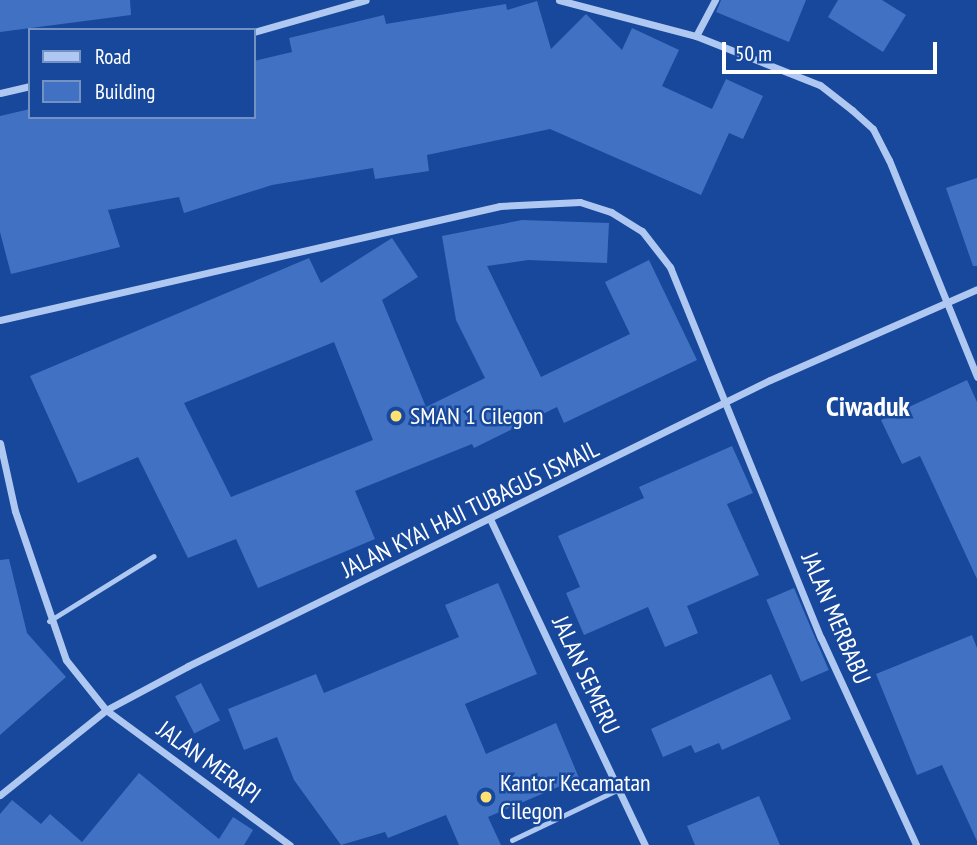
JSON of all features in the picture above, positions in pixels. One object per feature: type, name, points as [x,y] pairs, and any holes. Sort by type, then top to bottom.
[{"type":"street","points":[[256,31],[366,0]]},
{"type":"street","points":[[559,0],[696,36],[820,85],[873,129],[977,377]]},
{"type":"street","points":[[696,36],[715,0]]},
{"type":"street","points":[[0,93],[28,86]]},
{"type":"street","name":"JALAN MERBABU","points":[[0,320],[500,206],[580,202],[642,231],[670,267],[728,402],[821,638],[916,845]]},
{"type":"street","name":"JALAN KYAI HAJI TUBAGUS ISMAIL","points":[[0,796],[106,710],[728,402],[977,289]]},
{"type":"street","name":"JALAN MERAPI","points":[[0,443],[49,621],[66,660],[106,710],[290,845]]},
{"type":"street","name":"JALAN SEMERU","points":[[491,521],[645,845]]},
{"type":"lane","points":[[49,621],[155,556]]},
{"type":"lane","points":[[512,840],[619,789]]},
{"type":"building","points":[[0,0],[130,0],[131,15],[0,32]]},
{"type":"building","points":[[721,0],[806,0],[789,42],[716,12]]},
{"type":"building","points":[[838,0],[882,0],[906,15],[883,52],[828,17]]},
{"type":"building","points":[[537,1],[551,49],[586,14],[622,50],[632,28],[679,50],[662,86],[712,109],[726,79],[763,96],[743,139],[729,133],[701,195],[550,129],[427,155],[429,171],[375,179],[373,168],[272,185],[184,213],[179,197],[108,210],[120,247],[11,274],[0,232],[0,116],[28,109],[28,119],[256,119],[256,61],[292,52],[289,38],[384,15],[386,24],[506,4],[507,10]]},
{"type":"building","points":[[977,178],[977,266],[973,266],[946,188]]},
{"type":"building","points":[[522,220],[609,223],[607,263],[528,260],[487,266],[541,377],[630,334],[605,282],[649,260],[697,360],[564,423],[557,407],[474,448],[472,444],[355,491],[375,539],[258,588],[236,539],[188,558],[138,457],[78,483],[30,376],[309,258],[321,283],[392,238],[418,277],[382,300],[426,407],[485,378],[456,320],[442,236]],"holes":[[[334,342],[373,440],[231,497],[184,403]]]},
{"type":"building","points":[[967,380],[977,402],[977,579],[920,456],[902,464],[881,420]]},
{"type":"building","points":[[732,446],[753,493],[727,504],[759,575],[687,606],[698,633],[665,647],[648,607],[584,635],[566,593],[580,587],[558,536],[644,498],[639,487]]},
{"type":"building","points":[[9,559],[27,633],[66,677],[0,735],[0,560]]},
{"type":"building","points":[[498,583],[537,674],[465,704],[486,754],[556,723],[579,778],[488,817],[501,845],[459,845],[446,815],[388,838],[385,832],[341,845],[294,780],[277,737],[244,750],[228,709],[316,674],[324,693],[459,637],[445,605]]},
{"type":"building","points":[[794,588],[829,670],[801,682],[766,600]]},
{"type":"building","points":[[972,635],[977,648],[977,841],[942,765],[917,775],[876,674]]},
{"type":"building","points":[[771,674],[791,719],[722,750],[719,743],[695,753],[691,745],[663,757],[651,729]]},
{"type":"building","points":[[201,683],[220,720],[194,734],[175,696]]},
{"type":"building","points":[[139,773],[219,839],[233,817],[253,830],[244,845],[0,845],[0,814],[12,800],[41,824],[50,814],[82,842]]},
{"type":"building","points":[[759,796],[780,845],[695,845],[687,826]]},
{"type":"place","name":"SMAN 1 Cilegon","points":[[396,416]]},
{"type":"place","name":"Kantor Kecamatan Cilegon","points":[[486,797]]},
{"type":"district","name":"Ciwaduk","points":[[868,406]]}]
